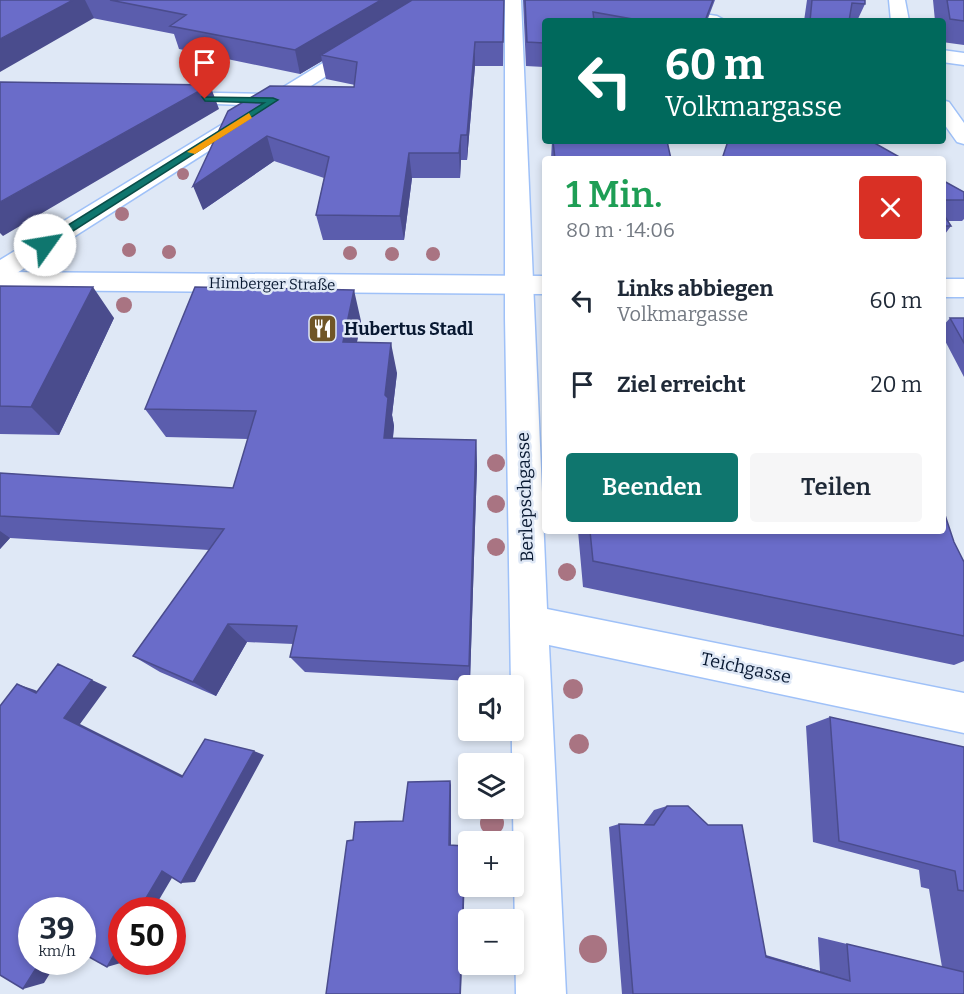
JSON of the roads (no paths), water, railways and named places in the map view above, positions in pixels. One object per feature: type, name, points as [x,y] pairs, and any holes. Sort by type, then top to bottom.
[{"type":"street","points":[[0,272],[273,100],[438,0]]},
{"type":"street","name":"Berlepschgasse","points":[[513,0],[532,285],[529,623],[541,994]]},
{"type":"street","points":[[581,0],[698,18]]},
{"type":"street","points":[[897,0],[900,18]]},
{"type":"street","points":[[946,57],[964,59]]},
{"type":"street","points":[[154,98],[273,100]]},
{"type":"street","points":[[946,112],[964,138]]},
{"type":"street","name":"Himberger Straße","points":[[0,281],[532,285]]},
{"type":"street","points":[[946,288],[964,288]]},
{"type":"street","name":"Teichgasse","points":[[529,623],[964,713]]},
{"type":"place","name":"Hubertus Stadl","points":[[323,329]]}]
